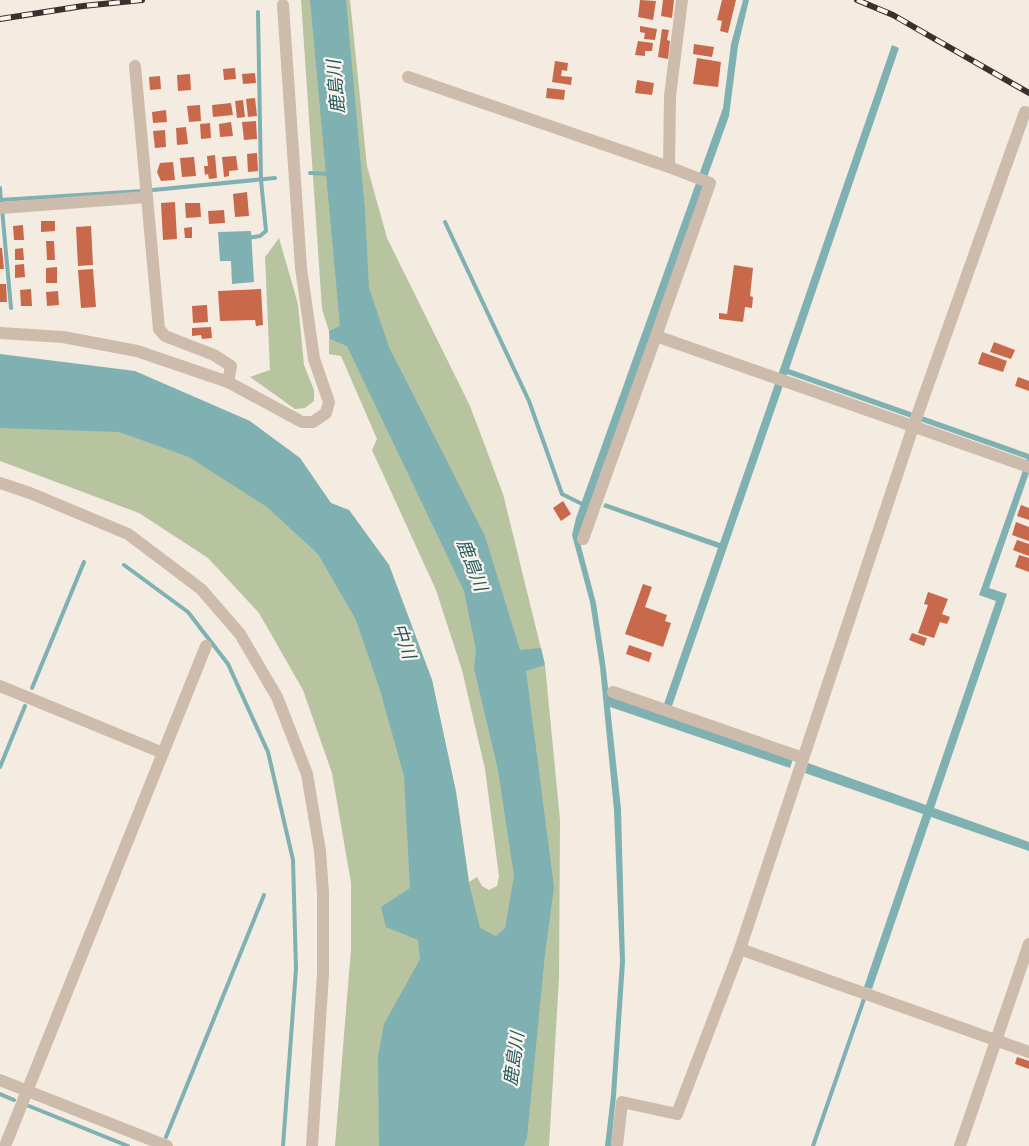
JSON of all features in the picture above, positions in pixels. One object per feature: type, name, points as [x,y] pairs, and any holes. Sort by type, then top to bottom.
[{"type":"street","points":[[669,167],[670,96],[682,0]]},
{"type":"street","points":[[0,333],[63,337],[137,351],[228,382],[302,422],[313,422],[326,413],[329,402],[314,359],[301,268],[283,5]]},
{"type":"street","points":[[135,66],[159,329],[165,336],[214,355],[231,366],[228,382]]},
{"type":"street","points":[[408,77],[710,183],[583,539]]},
{"type":"street","points":[[617,1146],[622,1102],[677,1114],[740,950],[913,427],[1025,112]]},
{"type":"street","points":[[0,208],[147,196]]},
{"type":"street","points":[[656,336],[1026,466]]},
{"type":"street","points":[[0,483],[30,493],[128,534],[201,589],[240,634],[277,697],[307,774],[320,851],[323,893],[323,974],[312,1146]]},
{"type":"street","points":[[5,1146],[206,646]]},
{"type":"street","points":[[0,686],[163,753]]},
{"type":"street","points":[[613,692],[803,758]]},
{"type":"street","points":[[960,1146],[1029,944]]},
{"type":"street","points":[[740,950],[1029,1052]]},
{"type":"street","points":[[0,1080],[167,1146]]},
{"type":"green space","points":[[301,0],[320,0],[350,322],[473,579],[528,893],[467,997],[349,510],[389,565],[432,680],[456,792],[469,882],[477,877],[482,886],[489,890],[497,886],[499,876],[485,769],[462,670],[436,590],[372,450],[377,439],[341,356],[329,354],[329,331],[322,309]]},
{"type":"green space","points":[[337,0],[350,0],[367,166],[387,238],[470,406],[503,494],[545,665],[560,820],[559,978],[549,1146],[512,1146],[549,891],[512,681],[360,287]]},
{"type":"green space","points":[[279,238],[298,304],[304,365],[314,390],[314,401],[305,408],[295,409],[250,377],[270,370],[265,257]]},
{"type":"green space","points":[[0,377],[158,413],[333,532],[445,904],[397,1146],[335,1146],[351,949],[351,883],[332,773],[303,690],[259,613],[208,558],[139,513],[0,461]]},
{"type":"water","points":[[310,0],[346,0],[365,210],[369,288],[389,347],[485,536],[520,650],[541,648],[545,665],[526,671],[554,887],[527,1138],[524,1146],[379,1146],[378,1057],[384,1024],[420,959],[418,940],[386,927],[381,907],[410,888],[404,776],[380,690],[356,620],[318,554],[267,507],[189,457],[119,432],[0,428],[0,354],[135,371],[250,421],[300,458],[331,503],[349,510],[389,565],[432,680],[456,792],[469,883],[480,928],[496,936],[505,928],[514,876],[498,770],[474,668],[476,650],[464,591],[347,346],[330,339],[329,331],[340,326]]},
{"type":"water","points":[[743,0],[749,0],[738,46],[729,116],[579,539],[596,603],[609,696],[793,759],[790,768],[610,707],[621,809],[625,962],[611,1146],[605,1146],[611,1095],[620,961],[614,810],[600,667],[590,602],[572,535],[576,518],[723,108],[731,44]]},
{"type":"water","points":[[892,45],[899,48],[789,369],[1029,454],[1029,473],[989,588],[1007,594],[934,808],[1029,842],[1029,851],[931,817],[872,989],[864,987],[923,814],[805,773],[808,763],[926,805],[996,601],[979,595],[1027,459],[787,374],[672,706],[664,704],[718,548],[603,507],[605,503],[720,543]]},
{"type":"water","points":[[251,231],[254,282],[232,284],[231,261],[220,261],[218,232]]},
{"type":"building","points":[[640,0],[656,1],[653,20],[638,17]]},
{"type":"building","points":[[663,0],[674,0],[672,18],[661,16]]},
{"type":"building","points":[[722,0],[736,0],[728,33],[720,31],[722,21],[717,20]]},
{"type":"building","points":[[640,26],[657,29],[655,40],[644,39],[645,33],[640,32]]},
{"type":"building","points":[[662,29],[669,30],[668,59],[658,57]]},
{"type":"building","points":[[638,41],[653,43],[652,51],[645,51],[645,56],[635,55]]},
{"type":"building","points":[[694,44],[714,47],[712,57],[693,54]]},
{"type":"building","points":[[697,58],[721,62],[718,87],[693,84]]},
{"type":"building","points":[[555,61],[568,63],[567,71],[562,70],[561,76],[572,77],[571,85],[552,82]]},
{"type":"building","points":[[235,68],[236,79],[224,80],[223,69]]},
{"type":"building","points":[[255,73],[256,83],[243,84],[242,74]]},
{"type":"building","points":[[190,74],[191,90],[178,91],[177,75]]},
{"type":"building","points":[[160,76],[161,89],[150,90],[149,77]]},
{"type":"building","points":[[637,80],[654,83],[652,95],[635,93]]},
{"type":"building","points":[[547,88],[565,90],[564,100],[546,98]]},
{"type":"building","points":[[255,98],[257,116],[248,117],[246,99]]},
{"type":"building","points":[[243,100],[245,117],[237,118],[235,101]]},
{"type":"building","points":[[231,103],[233,115],[213,117],[212,105]]},
{"type":"building","points":[[200,105],[201,121],[189,122],[187,106]]},
{"type":"building","points":[[166,110],[167,122],[153,123],[152,112]]},
{"type":"building","points":[[256,121],[257,139],[244,140],[242,122]]},
{"type":"building","points":[[231,122],[233,136],[220,137],[219,124]]},
{"type":"building","points":[[210,123],[211,138],[201,139],[200,124]]},
{"type":"building","points":[[186,127],[188,144],[177,145],[176,128]]},
{"type":"building","points":[[165,130],[166,147],[155,148],[153,131]]},
{"type":"building","points":[[257,153],[258,171],[248,172],[247,154]]},
{"type":"building","points":[[215,155],[217,178],[209,179],[208,174],[205,175],[204,166],[208,166],[207,156]]},
{"type":"building","points":[[236,156],[238,170],[229,171],[229,176],[224,177],[222,157]]},
{"type":"building","points":[[194,157],[196,176],[182,177],[180,158]]},
{"type":"building","points":[[173,162],[175,180],[161,181],[157,172],[160,163]]},
{"type":"building","points":[[247,192],[249,216],[235,217],[233,194]]},
{"type":"building","points":[[175,202],[177,239],[163,240],[161,203]]},
{"type":"building","points":[[185,203],[200,203],[201,217],[186,218]]},
{"type":"building","points":[[224,210],[225,223],[209,224],[208,211]]},
{"type":"building","points":[[41,221],[55,221],[55,231],[41,232]]},
{"type":"building","points":[[23,225],[24,240],[14,240],[13,226]]},
{"type":"building","points":[[91,226],[93,265],[78,266],[76,227]]},
{"type":"building","points":[[192,227],[192,238],[185,238],[184,228]]},
{"type":"building","points":[[46,241],[54,241],[55,260],[47,260]]},
{"type":"building","points":[[0,248],[2,248],[4,269],[0,269]]},
{"type":"building","points":[[23,248],[24,260],[15,260],[15,249]]},
{"type":"building","points":[[24,264],[25,277],[15,278],[15,265]]},
{"type":"building","points":[[734,265],[753,268],[750,296],[753,297],[752,308],[745,307],[743,322],[719,319],[719,313],[727,314]]},
{"type":"building","points":[[57,267],[57,283],[46,283],[46,268]]},
{"type":"building","points":[[93,269],[96,307],[81,308],[78,270]]},
{"type":"building","points":[[0,284],[6,284],[7,302],[0,302]]},
{"type":"building","points":[[31,289],[32,306],[21,306],[20,290]]},
{"type":"building","points":[[261,289],[263,325],[256,326],[255,320],[220,321],[218,291]]},
{"type":"building","points":[[58,291],[59,305],[47,306],[46,292]]},
{"type":"building","points":[[207,305],[208,322],[193,323],[192,306]]},
{"type":"building","points":[[211,327],[212,338],[202,339],[201,335],[192,336],[192,328]]},
{"type":"building","points":[[994,342],[1015,350],[1011,359],[990,352]]},
{"type":"building","points":[[982,352],[1007,361],[1003,372],[978,364]]},
{"type":"building","points":[[1018,377],[1029,381],[1029,391],[1015,386]]},
{"type":"building","points":[[563,501],[571,514],[561,521],[553,508]]},
{"type":"building","points":[[1021,505],[1029,508],[1029,520],[1017,516]]},
{"type":"building","points":[[1016,522],[1029,527],[1029,541],[1012,535]]},
{"type":"building","points":[[1017,540],[1029,544],[1029,556],[1013,550]]},
{"type":"building","points":[[1019,555],[1029,558],[1029,572],[1015,567]]},
{"type":"building","points":[[643,584],[652,587],[645,607],[667,615],[665,621],[671,623],[663,647],[625,634]]},
{"type":"building","points":[[928,592],[948,599],[942,614],[950,617],[947,624],[940,622],[934,638],[918,633],[928,605],[924,604]]},
{"type":"building","points":[[912,633],[927,638],[924,646],[909,640]]},
{"type":"building","points":[[629,645],[652,653],[649,662],[626,654]]},
{"type":"building","points":[[1017,1057],[1029,1061],[1029,1069],[1015,1064]]},
{"type":"waterway","points":[[247,238],[260,236],[266,231],[261,180],[258,12]]},
{"type":"waterway","points":[[310,173],[330,174]]},
{"type":"waterway","points":[[0,200],[143,191],[275,178]]},
{"type":"waterway","points":[[0,188],[1,202]]},
{"type":"waterway","points":[[2,209],[11,308]]},
{"type":"waterway","points":[[445,222],[529,401],[562,494],[584,505]]},
{"type":"waterway","points":[[32,688],[84,562]]},
{"type":"waterway","points":[[124,565],[188,612],[228,664],[268,752],[293,860],[296,969],[283,1146]]},
{"type":"waterway","points":[[0,767],[25,706]]},
{"type":"waterway","points":[[166,1137],[264,895]]},
{"type":"waterway","points":[[813,1146],[865,996]]},
{"type":"waterway","points":[[0,1094],[14,1100]]},
{"type":"waterway","points":[[29,1106],[128,1146]]},
{"type":"railway","points":[[0,19],[83,6],[142,0]]},
{"type":"railway","points":[[857,0],[893,15],[1029,93]]},
{"type":"water label","name":"鹿島川","points":[[336,87]]},
{"type":"water label","name":"鹿島川","points":[[472,565]]},
{"type":"water label","name":"中川","points":[[404,641]]},
{"type":"water label","name":"鹿島川","points":[[514,1059]]}]
